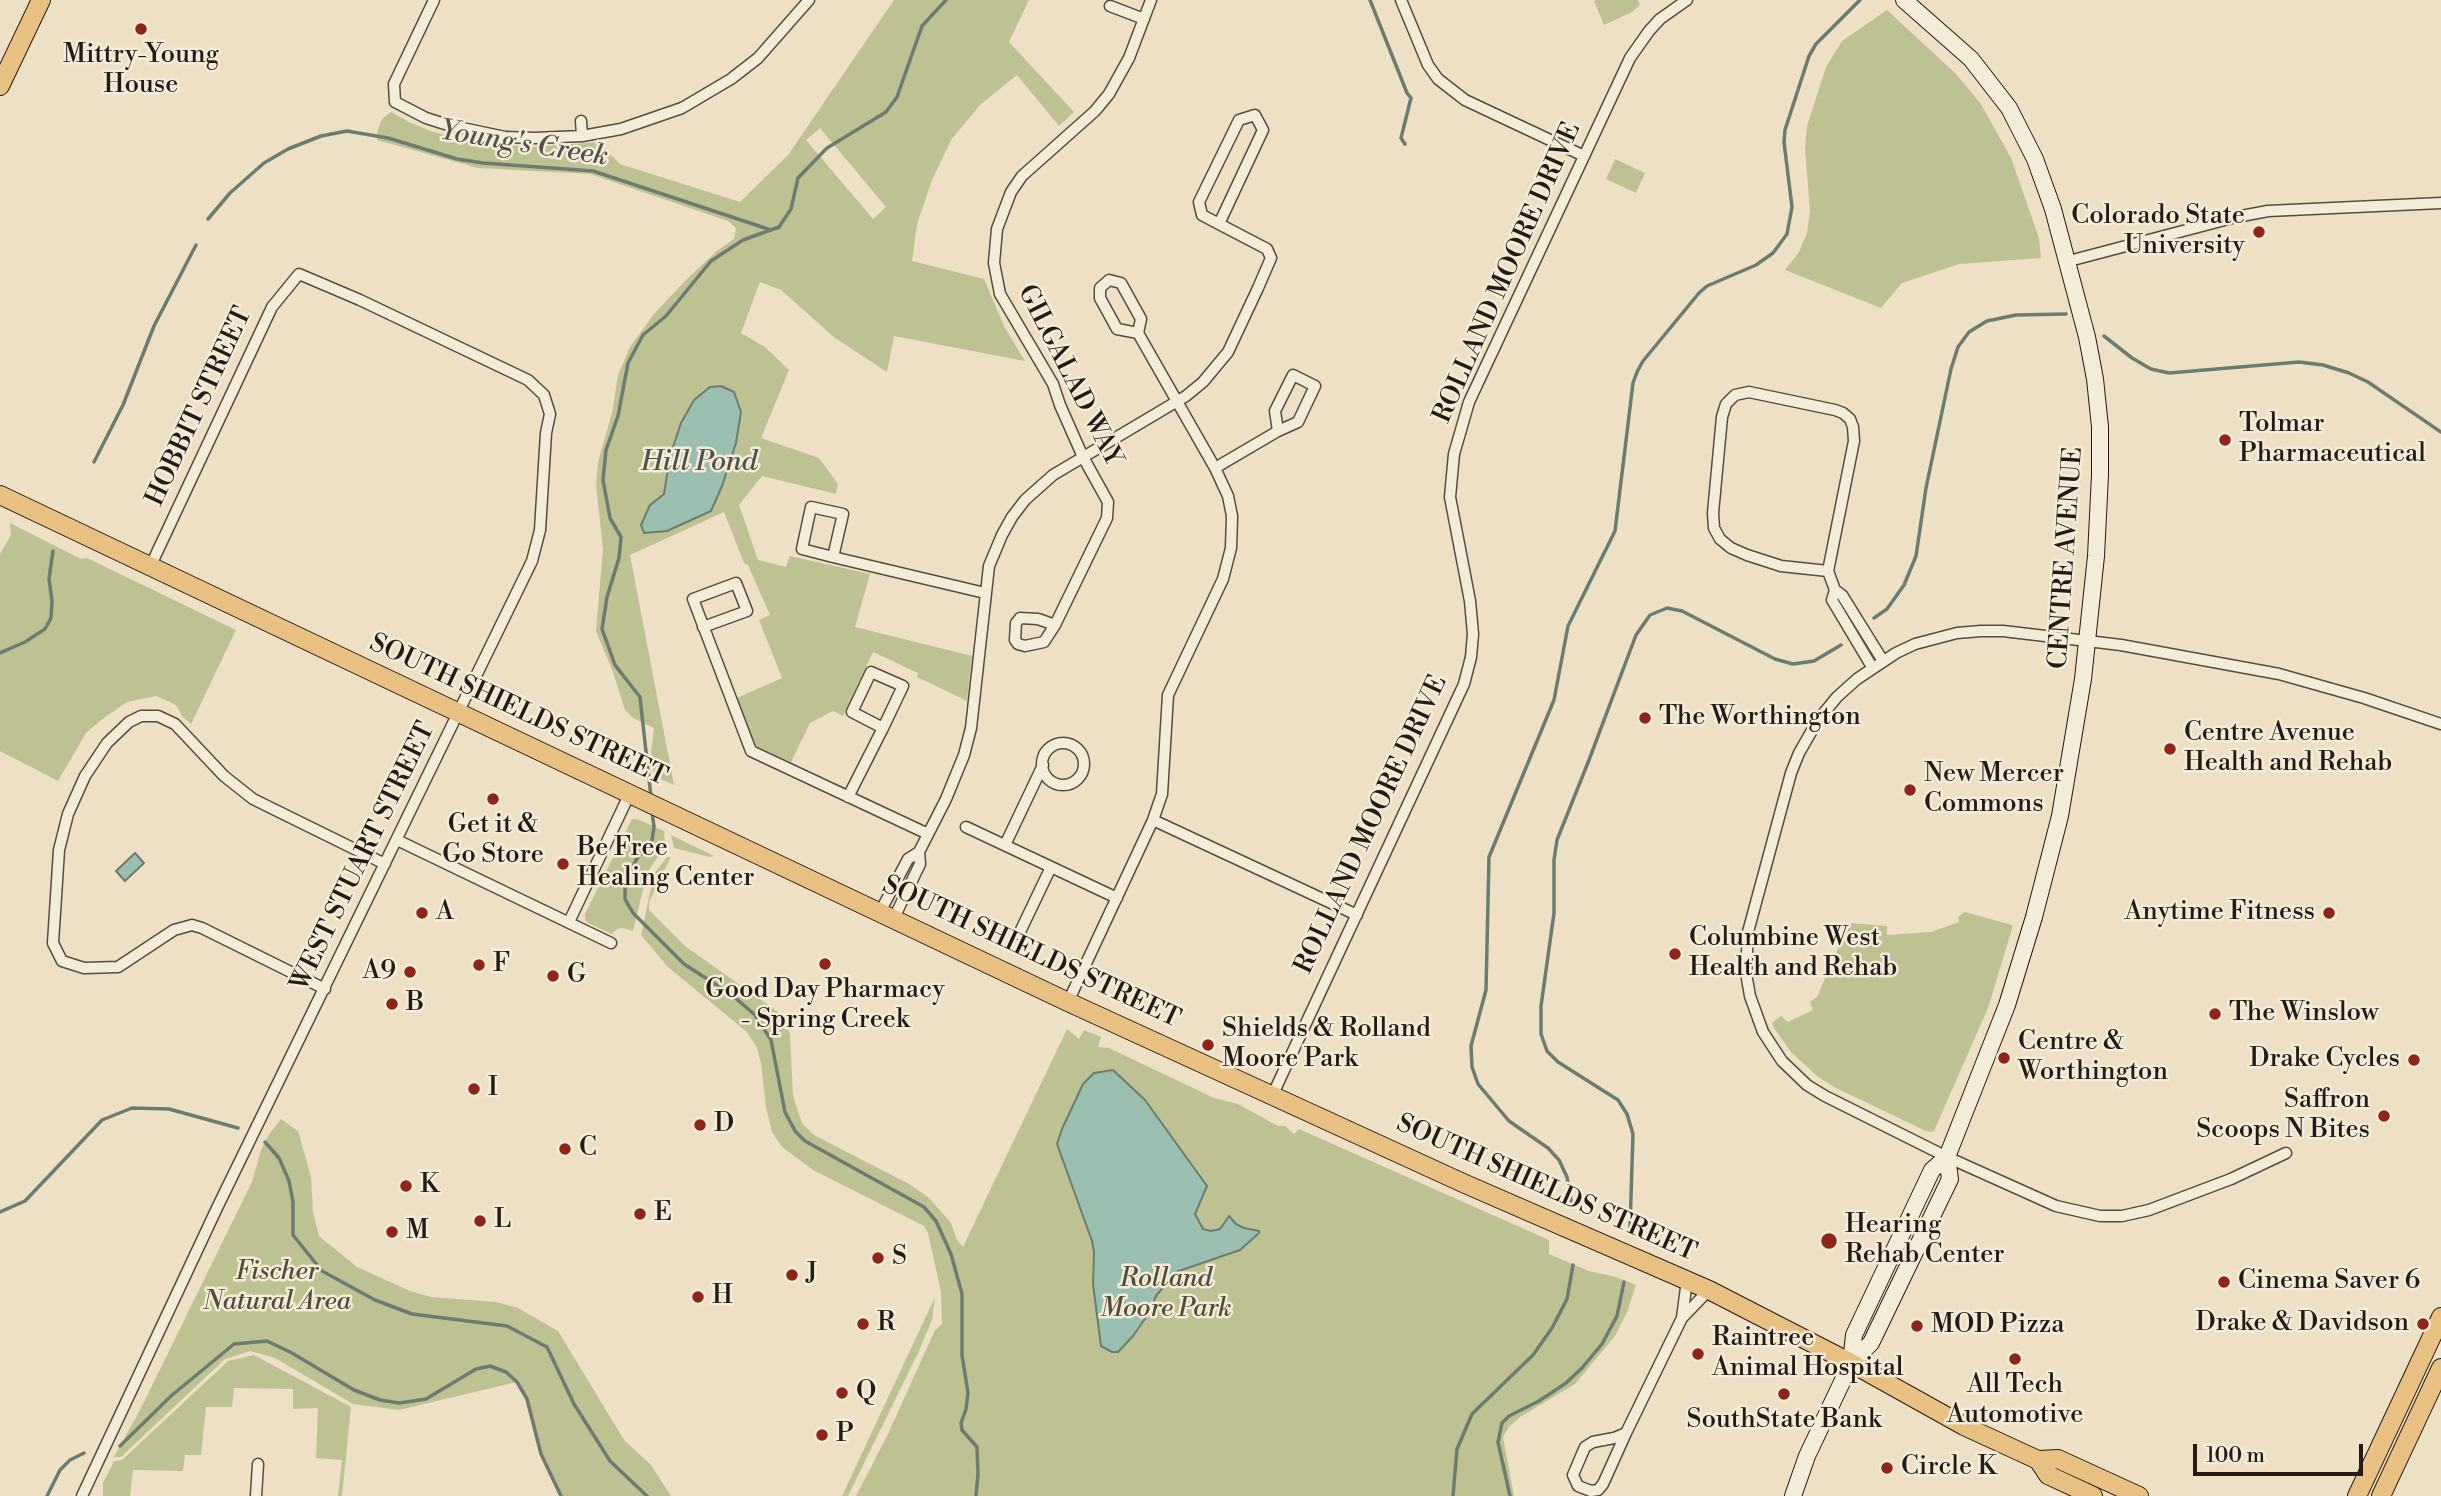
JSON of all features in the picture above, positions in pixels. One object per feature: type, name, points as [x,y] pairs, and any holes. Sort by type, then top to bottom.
[{"type":"main road","points":[[0,86],[41,0]]},
{"type":"main road","name":"SOUTH SHIELDS STREET","points":[[0,495],[1068,1002],[1463,1183],[1709,1290],[1964,1426],[2038,1460],[2058,1459],[2139,1496]]},
{"type":"main road","points":[[2357,1496],[2441,1317]]},
{"type":"main road","points":[[2381,1496],[2441,1368]]},
{"type":"main road","name":"SOUTH SHIELDS STREET","points":[[2038,1460],[2048,1475],[2093,1496]]},
{"type":"main road","points":[[2065,1483],[2086,1481],[2120,1496]]},
{"type":"street","points":[[434,0],[394,84],[392,93],[395,102],[426,118],[477,132],[535,138],[582,136],[621,129],[649,121],[703,97],[758,58],[810,0]]},
{"type":"street","name":"GILGALAD WAY","points":[[1055,625],[1107,518],[1108,502],[1083,457],[1053,384],[1000,294],[994,263],[994,244],[1001,212],[1011,192],[1032,165],[1079,126],[1109,93],[1129,58],[1151,0]]},
{"type":"street","points":[[1401,0],[1428,65],[1438,79],[1465,100],[1584,156]]},
{"type":"street","name":"ROLLAND MOORE DRIVE","points":[[1273,1094],[1464,684],[1471,657],[1473,634],[1470,601],[1450,497],[1454,454],[1462,421],[1584,156],[1638,46],[1660,19],[1686,0]]},
{"type":"street","name":"CENTRE AVENUE","points":[[1793,1496],[1807,1456],[1850,1363],[1871,1343],[1950,1179],[1947,1157],[2006,1009],[2042,888],[2060,816],[2074,741],[2088,641],[2100,496],[2100,427],[2087,337],[2060,228],[2035,159],[2009,108],[1971,59],[1904,0]]},
{"type":"street","points":[[1110,6],[1144,19]]},
{"type":"street","points":[[887,915],[920,863],[919,852],[954,780],[971,728],[985,593],[993,555],[1012,517],[1040,486],[1176,402],[1203,382],[1228,352],[1271,258],[1267,249],[1219,224],[1202,215],[1199,202],[1239,120],[1255,115],[1264,130],[1219,224]]},
{"type":"street","points":[[581,121],[582,136]]},
{"type":"street","points":[[2069,261],[2268,211],[2441,204]]},
{"type":"street","name":"HOBBIT STREET","points":[[151,565],[272,307],[299,274]]},
{"type":"street","name":"WEST STUART STREET","points":[[82,1496],[176,1294],[533,561],[540,530],[546,433],[550,414],[544,395],[528,380],[299,274]]},
{"type":"street","points":[[1068,1002],[1153,820],[1162,794],[1168,695],[1223,579],[1231,548],[1232,516],[1228,496],[1215,468],[1138,333],[1141,318],[1121,282],[1109,280],[1100,288],[1100,298],[1118,329],[1138,333]]},
{"type":"street","points":[[1215,468],[1298,422],[1315,386],[1293,375],[1275,411],[1278,431]]},
{"type":"street","points":[[1828,570],[1781,566],[1747,555],[1731,548],[1720,539],[1714,528],[1722,417],[1726,404],[1735,396],[1749,392],[1843,412],[1850,419],[1854,441],[1828,570],[1835,590],[1842,595],[1883,661]]},
{"type":"street","points":[[833,557],[843,514],[811,507],[802,549],[833,557],[985,593]]},
{"type":"street","points":[[704,627],[747,611],[736,583],[693,599],[751,751],[928,834]]},
{"type":"street","points":[[1835,590],[1832,600],[1872,667]]},
{"type":"street","points":[[2286,1153],[2231,1179],[2149,1210],[2111,1216],[2081,1213],[2056,1206],[1947,1157],[1807,1085],[1782,1061],[1763,1032],[1754,1012],[1746,956],[1748,933],[1795,763],[1809,733],[1826,710],[1872,667],[1915,644],[1971,632],[2003,631],[2088,641],[2165,652],[2279,674],[2364,698],[2441,724]]},
{"type":"street","points":[[848,797],[883,728],[903,686],[872,672],[852,712],[883,728]]},
{"type":"street","points":[[325,989],[191,925],[174,930],[118,967],[84,968],[62,961],[52,943],[60,850],[68,814],[85,775],[118,731],[141,716],[158,716],[175,724],[224,776],[253,799],[385,864]]},
{"type":"street","points":[[1005,845],[1043,765]]},
{"type":"street","points":[[569,922],[636,796]]},
{"type":"street","points":[[1153,820],[1357,915]]},
{"type":"street","points":[[966,827],[1116,898]]},
{"type":"street","points":[[397,840],[611,943]]},
{"type":"street","points":[[1019,934],[1051,867]]},
{"type":"street","points":[[1682,1318],[1687,1280]]},
{"type":"street","points":[[1626,1433],[1592,1442],[1585,1447],[1573,1475],[1578,1486],[1591,1491],[1598,1490],[1604,1484],[1682,1318],[1709,1290]]},
{"type":"street","points":[[256,1496],[258,1464]]},
{"type":"green space","points":[[894,0],[1029,0],[1009,42],[1074,112],[1059,126],[1017,75],[980,105],[951,140],[932,180],[917,224],[912,261],[984,279],[1005,328],[1025,361],[894,336],[887,372],[835,338],[781,290],[760,282],[741,333],[765,347],[789,370],[761,438],[819,458],[838,484],[836,494],[762,476],[739,505],[758,560],[786,567],[790,556],[870,574],[855,627],[972,656],[967,701],[917,677],[918,673],[873,652],[843,716],[833,711],[810,723],[791,762],[754,745],[737,698],[782,678],[759,620],[770,615],[748,565],[744,563],[724,512],[630,555],[674,785],[654,776],[651,752],[654,728],[633,718],[625,710],[596,631],[603,549],[596,485],[598,462],[612,413],[618,375],[630,347],[654,314],[686,280],[734,239],[736,228],[728,221],[590,174],[478,168],[377,140],[378,129],[382,119],[391,112],[433,132],[482,143],[531,147],[598,142],[620,164],[740,202],[788,155]],"holes":[[[820,128],[886,207],[873,219],[806,140]],[[741,412],[736,443],[711,511],[650,505],[664,495],[670,456],[681,423]]]},
{"type":"green space","points":[[1638,0],[1640,5],[1632,12],[1604,25],[1594,1]]},
{"type":"green space","points":[[1887,10],[1955,73],[1981,104],[2011,158],[2039,238],[2041,258],[1959,264],[1902,283],[1881,308],[1785,270],[1799,252],[1807,233],[1810,212],[1805,148],[1807,126],[1826,67],[1842,41]]},
{"type":"green space","points":[[1615,159],[1645,173],[1636,193],[1606,179]]},
{"type":"green space","points":[[10,523],[81,559],[87,558],[236,630],[191,724],[182,716],[176,705],[156,696],[127,702],[86,733],[58,781],[0,751],[0,554],[11,535]]},
{"type":"green space","points":[[632,819],[664,831],[665,846],[647,873],[633,931],[623,928],[612,934],[588,923],[585,914]]},
{"type":"green space","points":[[671,835],[714,856],[674,848]]},
{"type":"green space","name":"Rolland Moore Park","points":[[667,857],[671,857],[649,902],[649,910],[685,946],[782,1015],[790,1034],[793,1096],[802,1123],[814,1135],[909,1184],[929,1198],[951,1223],[957,1240],[963,1247],[1067,1029],[1079,1039],[1084,1030],[1101,1037],[1098,1047],[1109,1048],[1214,1098],[1238,1104],[1278,1126],[1285,1126],[1294,1134],[1299,1129],[1549,1240],[1549,1254],[1589,1271],[1636,1285],[1627,1312],[1615,1336],[1575,1384],[1520,1417],[1509,1427],[1503,1437],[1514,1496],[856,1496],[888,1434],[935,1330],[942,1324],[941,1292],[928,1233],[924,1226],[813,1170],[782,1147],[772,1132],[761,1063],[757,1048],[747,1032],[668,967],[641,935],[654,874]]},
{"type":"green space","points":[[1965,912],[2012,925],[2012,929],[1988,1008],[1934,1131],[1924,1130],[1818,1077],[1791,1052],[1774,1028],[1772,1023],[1781,1016],[1788,1022],[1813,1010],[1810,1002],[1817,997],[1849,923],[1887,926],[1887,935],[1931,932],[1959,922],[1958,917]]},
{"type":"green space","name":"Fischer Natural Area","points":[[281,1119],[298,1131],[311,1177],[313,1212],[319,1236],[357,1267],[410,1291],[431,1297],[496,1302],[518,1308],[558,1331],[624,1440],[651,1465],[671,1496],[561,1496],[541,1454],[527,1399],[517,1382],[399,1410],[353,1404],[275,1358],[250,1351],[225,1359],[121,1457],[114,1457],[140,1410],[252,1182],[261,1150]]},
{"type":"green space","points":[[935,1297],[932,1320],[918,1353],[848,1496],[842,1496]]},
{"type":"green space","points":[[254,1355],[351,1407],[342,1496],[338,1496],[342,1460],[316,1458],[318,1408],[293,1409],[293,1389],[234,1388],[232,1407],[206,1407],[201,1455],[185,1455],[183,1471],[133,1470],[130,1496],[103,1496],[103,1483],[114,1461],[122,1460],[228,1361]]},
{"type":"water","name":"Hill Pond","points":[[721,386],[734,392],[741,412],[736,443],[711,511],[667,531],[644,533],[641,525],[650,505],[664,494],[670,456],[681,423],[694,400],[710,387]]},
{"type":"water","points":[[135,853],[144,863],[125,881],[116,871]]},
{"type":"water","points":[[1113,1070],[1145,1100],[1207,1186],[1195,1214],[1203,1229],[1220,1229],[1229,1216],[1244,1228],[1259,1231],[1240,1250],[1176,1272],[1156,1296],[1149,1313],[1133,1336],[1118,1352],[1101,1346],[1093,1284],[1092,1241],[1057,1144],[1083,1084],[1094,1073]]},
{"type":"waterway","points":[[651,797],[640,697],[615,665],[602,629],[607,597],[619,558],[621,537],[610,518],[603,480],[606,450],[618,416],[628,363],[643,335],[666,316],[711,261],[743,240],[779,227],[791,209],[798,178],[827,148],[886,112],[897,97],[922,26],[946,0]]},
{"type":"waterway","points":[[1370,0],[1411,98],[1401,138],[1405,144]]},
{"type":"waterway","points":[[1571,1201],[1567,1177],[1559,1160],[1548,1148],[1509,1121],[1478,1084],[1472,1067],[1471,1046],[1486,990],[1489,857],[1554,700],[1568,626],[1615,531],[1633,383],[1637,372],[1699,293],[1707,286],[1756,265],[1773,253],[1787,234],[1792,207],[1785,130],[1809,56],[1816,44],[1860,0]]},
{"type":"waterway","name":"Young's Creek","points":[[208,219],[230,193],[264,163],[288,149],[321,136],[347,131],[388,138],[457,159],[593,171],[771,230]]},
{"type":"waterway","name":"Young's Creek","points":[[94,462],[123,405],[154,326],[196,245]]},
{"type":"waterway","points":[[1874,618],[1887,609],[1904,585],[1916,556],[1926,488],[1958,347],[1969,332],[1987,321],[2016,315],[2066,314]]},
{"type":"waterway","points":[[2104,336],[2151,369],[2169,373],[2299,362],[2323,365],[2368,382],[2441,432]]},
{"type":"waterway","name":"Young's Creek","points":[[0,653],[45,629],[51,618],[49,579],[53,551]]},
{"type":"waterway","points":[[1630,1227],[1633,1134],[1627,1114],[1618,1100],[1558,1062],[1547,1051],[1541,1034],[1541,1006],[1554,913],[1554,860],[1557,840],[1636,635],[1650,615],[1667,608],[1682,611],[1775,659],[1793,664],[1814,661],[1841,645]]},
{"type":"waterway","points":[[652,812],[652,840],[636,860],[625,885],[625,899],[633,913],[684,964],[732,995],[755,1015],[771,1040],[785,1112],[795,1131],[805,1141],[924,1207],[936,1221],[951,1254],[962,1294],[962,1355],[968,1393],[961,1423],[962,1430],[977,1447],[976,1496]]},
{"type":"waterway","points":[[0,1212],[25,1201],[102,1120],[132,1108],[169,1109],[238,1128]]},
{"type":"waterway","points":[[265,1142],[279,1158],[289,1181],[293,1202],[293,1235],[322,1271],[375,1300],[412,1314],[507,1326],[547,1347],[574,1404],[610,1461],[647,1496]]},
{"type":"waterway","points":[[1453,1496],[1457,1449],[1472,1414],[1533,1355],[1552,1328],[1567,1299],[1573,1265]]},
{"type":"waterway","points":[[1510,1496],[1498,1442],[1502,1423],[1509,1416],[1566,1383],[1582,1368],[1602,1344],[1617,1316],[1624,1282]]},
{"type":"waterway","points":[[120,1446],[171,1396],[234,1344],[267,1341],[354,1390],[380,1400],[399,1403],[426,1399],[476,1369],[490,1366],[506,1372],[517,1382],[527,1399],[541,1454],[561,1496]]},
{"type":"waterway","points":[[47,1496],[60,1470],[70,1460],[84,1453]]},
{"type":"place","name":"Mittry-Young House","points":[[141,29]]},
{"type":"place","name":"Colorado State University","points":[[2259,232]]},
{"type":"place","name":"Tolmar Pharmaceutical","points":[[2225,440]]},
{"type":"place","name":"The Worthington","points":[[1645,718]]},
{"type":"place","name":"Centre Avenue Health and Rehab","points":[[2170,749]]},
{"type":"place","name":"New Mercer Commons","points":[[1910,790]]},
{"type":"place","name":"Get it & Go Store","points":[[493,799]]},
{"type":"place","name":"Be Free Healing Center","points":[[563,864]]},
{"type":"place","name":"A","points":[[422,913]]},
{"type":"place","name":"Anytime Fitness","points":[[2329,913]]},
{"type":"place","name":"Columbine West Health and Rehab","points":[[1675,954]]},
{"type":"place","name":"Good Day Pharmacy - Spring Creek","points":[[825,964]]},
{"type":"place","name":"F","points":[[479,965]]},
{"type":"place","name":"A9","points":[[410,972]]},
{"type":"place","name":"G","points":[[553,976]]},
{"type":"place","name":"B","points":[[392,1004]]},
{"type":"place","name":"The Winslow","points":[[2215,1014]]},
{"type":"place","name":"Shields & Rolland Moore Park","points":[[1208,1045]]},
{"type":"place","name":"Centre & Worthington","points":[[2004,1058]]},
{"type":"place","name":"Drake Cycles","points":[[2414,1060]]},
{"type":"place","name":"I","points":[[474,1089]]},
{"type":"place","name":"Saffron Scoops N Bites","points":[[2384,1116]]},
{"type":"place","name":"D","points":[[700,1125]]},
{"type":"place","name":"C","points":[[565,1149]]},
{"type":"place","name":"K","points":[[406,1186]]},
{"type":"place","name":"E","points":[[640,1214]]},
{"type":"place","name":"L","points":[[480,1221]]},
{"type":"place","name":"M","points":[[392,1232]]},
{"type":"place","name":"Hearing Rehab Center","points":[[1829,1241]]},
{"type":"place","name":"S","points":[[878,1258]]},
{"type":"place","name":"J","points":[[792,1275]]},
{"type":"place","name":"Cinema Saver 6","points":[[2224,1282]]},
{"type":"place","name":"H","points":[[698,1297]]},
{"type":"place","name":"R","points":[[863,1324]]},
{"type":"place","name":"Drake & Davidson","points":[[2423,1324]]},
{"type":"place","name":"MOD Pizza","points":[[1917,1326]]},
{"type":"place","name":"Raintree Animal Hospital","points":[[1698,1354]]},
{"type":"place","name":"All Tech Automotive","points":[[2015,1359]]},
{"type":"place","name":"Q","points":[[842,1393]]},
{"type":"place","name":"SouthState Bank","points":[[1784,1394]]},
{"type":"place","name":"P","points":[[822,1435]]},
{"type":"place","name":"Circle K","points":[[1887,1468]]}]
